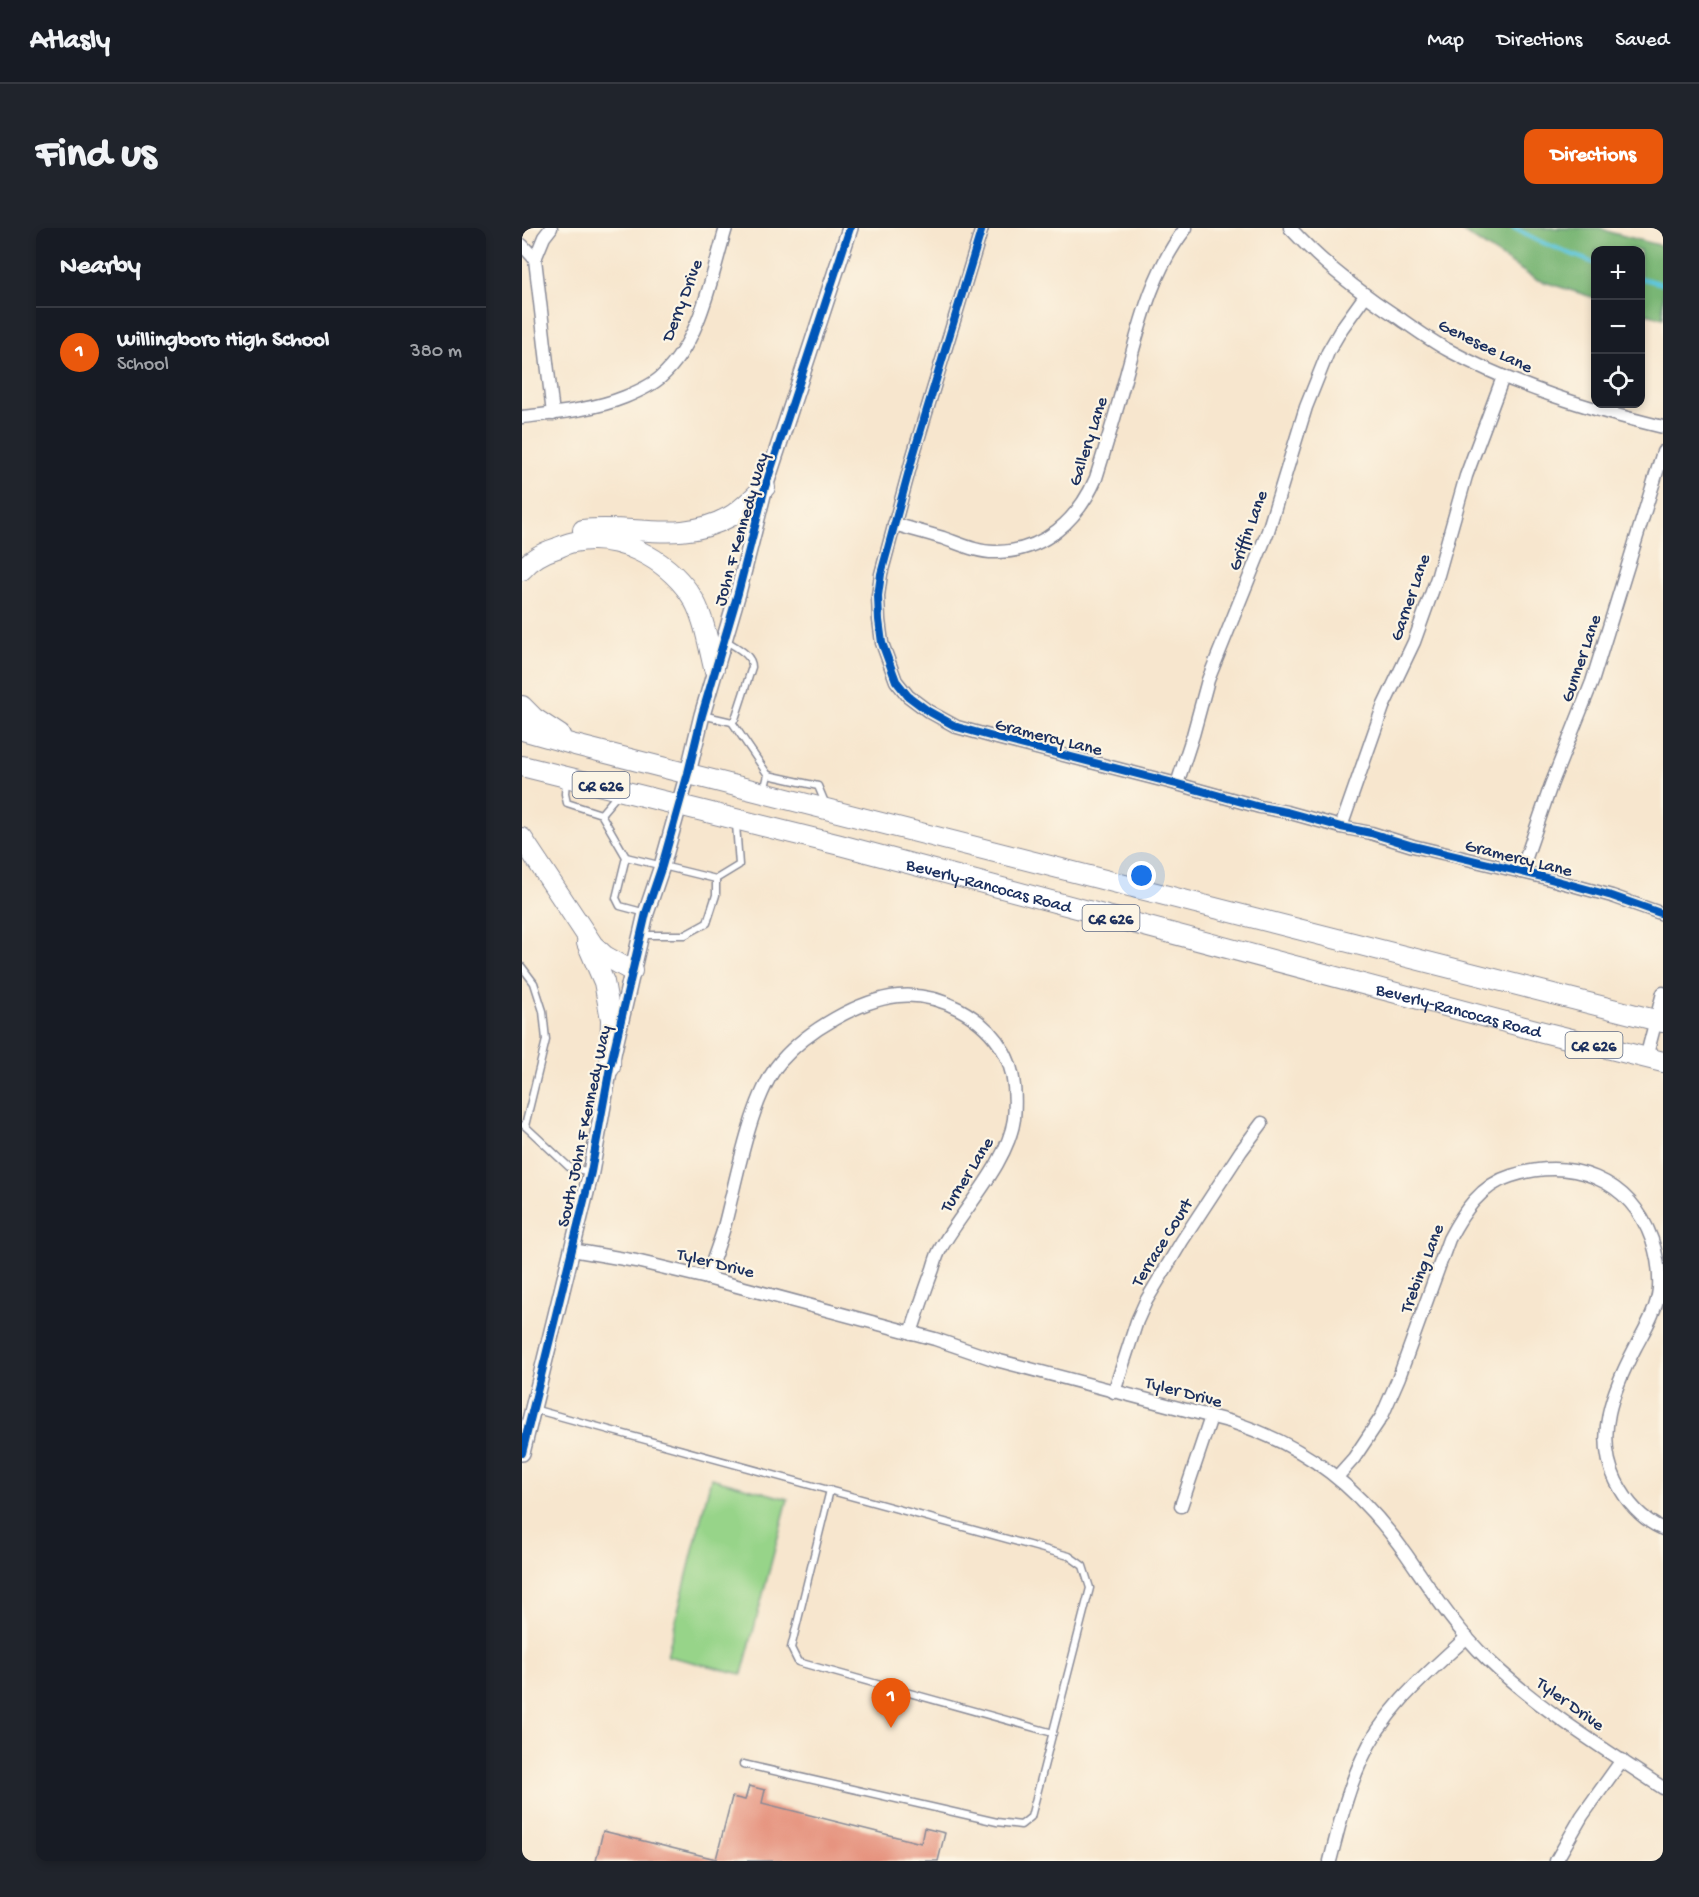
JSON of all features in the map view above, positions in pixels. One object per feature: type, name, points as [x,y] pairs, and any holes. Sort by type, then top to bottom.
[{"type":"main road","points":[[522,555],[541,542],[568,531],[624,528],[652,532],[681,532],[707,527],[730,516],[765,487]]},
{"type":"main road","points":[[522,570],[548,551],[575,542],[603,541],[630,547],[655,559],[676,577],[690,594],[698,609],[714,668]]},
{"type":"main road","points":[[522,706],[534,718],[574,745]]},
{"type":"main road","name":"Beverly-Rancocas Road","points":[[522,730],[688,773],[766,784],[828,809],[1659,1021]]},
{"type":"main road","name":"Beverly-Rancocas Road","points":[[522,766],[622,790],[679,807],[736,819],[1654,1060]]},
{"type":"main road","points":[[522,838],[593,945],[605,956],[632,971]]},
{"type":"main road","points":[[581,929],[604,982],[610,1019],[610,1067]]},
{"type":"street","points":[[551,228],[544,237],[535,260],[553,414]]},
{"type":"street","name":"Derry Drive","points":[[522,417],[581,409],[623,398],[660,378],[686,345],[698,316],[726,228]]},
{"type":"street","name":"John F Kennedy Way","points":[[679,807],[714,668],[738,593],[765,487],[850,228]]},
{"type":"street","name":"Gramercy Lane","points":[[982,228],[881,574],[878,596],[882,643],[896,681],[908,696],[928,711],[957,727],[1260,807],[1371,832],[1413,846],[1612,896],[1663,914]]},
{"type":"street","name":"Gallery Lane","points":[[894,524],[973,548],[997,552],[1030,546],[1062,529],[1088,498],[1156,277],[1175,242],[1186,228]]},
{"type":"street","name":"Genesee Lane","points":[[1290,228],[1317,257],[1365,296],[1446,349],[1503,377],[1572,403],[1663,427]]},
{"type":"street","points":[[522,244],[535,260]]},
{"type":"street","name":"Griffin Lane","points":[[1177,784],[1208,680],[1268,531],[1310,397],[1328,352],[1365,296]]},
{"type":"street","name":"Garner Lane","points":[[1341,827],[1383,707],[1414,642],[1438,575],[1466,477],[1503,377]]},
{"type":"street","name":"Gunner Lane","points":[[1521,872],[1551,785],[1592,682],[1663,452]]},
{"type":"street","name":"South John F Kennedy Way","points":[[522,1453],[591,1172],[610,1067],[646,913],[679,807]]},
{"type":"street","points":[[1654,1060],[1663,993]]},
{"type":"street","name":"Turner Lane","points":[[707,1278],[758,1105],[767,1083],[780,1062],[796,1045],[835,1019],[876,1000],[919,995],[940,1000],[960,1009],[977,1022],[993,1036],[1005,1053],[1014,1081],[1014,1118],[1010,1138],[1001,1157],[939,1250],[911,1333]]},
{"type":"street","name":"Terrace Court","points":[[1114,1392],[1137,1321],[1151,1291],[1224,1176],[1262,1123]]},
{"type":"street","name":"Trebing Lane","points":[[1337,1477],[1354,1458],[1382,1416],[1399,1377],[1449,1239],[1459,1219],[1472,1202],[1489,1187],[1507,1177],[1548,1168],[1569,1169],[1590,1174],[1608,1184],[1624,1197],[1638,1211],[1655,1248],[1659,1268],[1659,1289],[1654,1310],[1616,1388],[1606,1429],[1607,1452],[1612,1472],[1622,1492],[1635,1510],[1652,1524],[1663,1529]]},
{"type":"street","name":"Tyler Drive","points":[[572,1250],[707,1278],[911,1333],[996,1360],[1258,1430],[1308,1456],[1351,1489],[1388,1530],[1467,1637],[1486,1658],[1526,1694],[1663,1788]]},
{"type":"street","points":[[1181,1506],[1211,1417]]},
{"type":"street","points":[[1330,1861],[1353,1782],[1373,1740],[1409,1692],[1467,1637]]},
{"type":"street","points":[[1556,1861],[1581,1816],[1622,1760]]},
{"type":"lane","points":[[724,639],[750,657],[752,661],[735,719],[732,722]]},
{"type":"lane","points":[[702,715],[732,722],[766,784]]},
{"type":"lane","points":[[566,777],[567,803],[601,814],[626,857],[616,898],[620,906],[646,913]]},
{"type":"lane","points":[[601,814],[622,790]]},
{"type":"lane","points":[[626,857],[716,879],[739,865],[736,819]]},
{"type":"lane","points":[[641,935],[685,935],[707,923],[716,895],[716,879]]},
{"type":"lane","points":[[522,967],[534,983],[543,1011],[546,1040],[524,1124],[570,1167],[591,1172]]},
{"type":"lane","points":[[533,1408],[1069,1556],[1083,1566],[1090,1588],[1031,1817],[1021,1824],[997,1822],[743,1764]]},
{"type":"lane","points":[[830,1490],[791,1648],[798,1662],[1053,1733]]},
{"type":"green space","points":[[1457,228],[1600,228],[1663,246],[1663,318],[1645,313],[1645,246],[1591,246],[1591,297],[1535,279]]},
{"type":"green space","points":[[711,1478],[788,1499],[742,1674],[667,1656]]},
{"type":"building","points":[[749,1786],[765,1790],[762,1803],[921,1843],[924,1828],[945,1833],[938,1861],[596,1861],[603,1831],[716,1859],[732,1797],[745,1800]]},
{"type":"waterway","points":[[1514,228],[1591,262]]},
{"type":"waterway","points":[[1645,279],[1663,284]]},
{"type":"cycle path","points":[[522,1453],[591,1172],[610,1067],[646,913],[662,866],[688,773],[765,487],[850,228]]},
{"type":"cycle path","points":[[982,228],[913,456],[881,574],[878,596],[882,643],[896,681],[908,696],[928,711],[957,727],[1260,807],[1543,877],[1612,896],[1663,914]]},
{"type":"place","name":"Willingboro High School","points":[[891,1728]]}]
